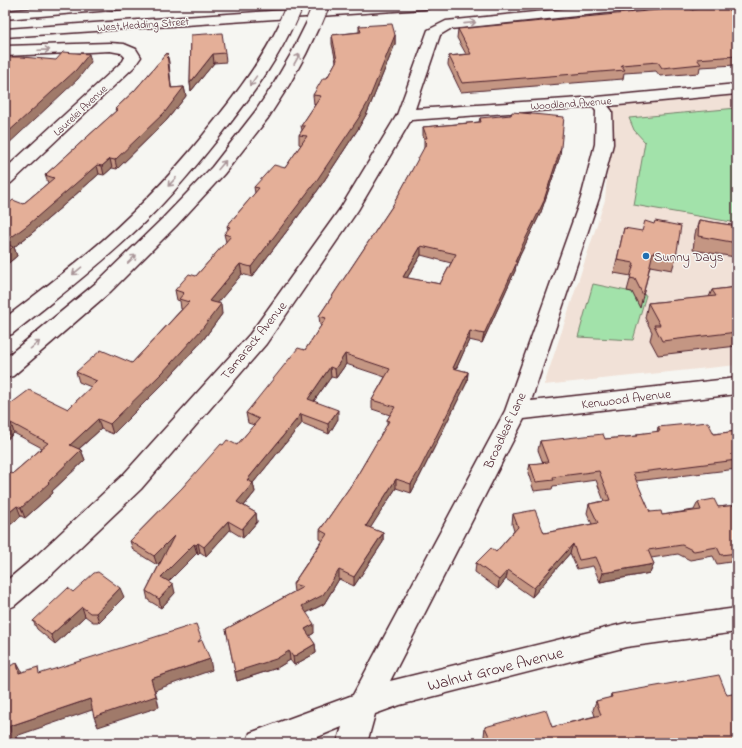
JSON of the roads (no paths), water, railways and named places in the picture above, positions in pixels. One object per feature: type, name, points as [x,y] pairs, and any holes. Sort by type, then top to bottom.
[{"type":"main road","name":"West Hedding Street","points":[[5,15],[123,5]]},
{"type":"main road","points":[[5,329],[109,244],[145,210],[178,175],[208,141],[266,64],[287,24],[295,5]]},
{"type":"main road","name":"West Hedding Street","points":[[5,33],[424,5]]},
{"type":"main road","name":"Tamarack Avenue","points":[[5,598],[45,564],[132,482],[258,339],[349,210],[404,115],[433,33],[446,25],[645,5]]},
{"type":"main road","points":[[5,370],[90,299],[182,210],[214,175],[259,119],[290,70],[318,13]]},
{"type":"main road","name":"West Hedding Street","points":[[5,51],[110,47]]},
{"type":"main road","name":"Laurelei Avenue","points":[[6,177],[129,64],[133,57],[131,52],[124,49],[110,47]]},
{"type":"main road","name":"Woodland Avenue","points":[[404,115],[597,102],[737,89]]},
{"type":"main road","name":"Broadleaf Lane","points":[[352,743],[364,703],[516,411],[590,198],[604,144],[604,111],[597,102]]},
{"type":"main road","name":"Kenwood Avenue","points":[[516,411],[737,386]]},
{"type":"main road","name":"Walnut Grove Avenue","points":[[261,743],[324,721],[364,703],[404,690],[626,635],[737,620]]},
{"type":"place","name":"Sunny Days","points":[[646,256]]}]
